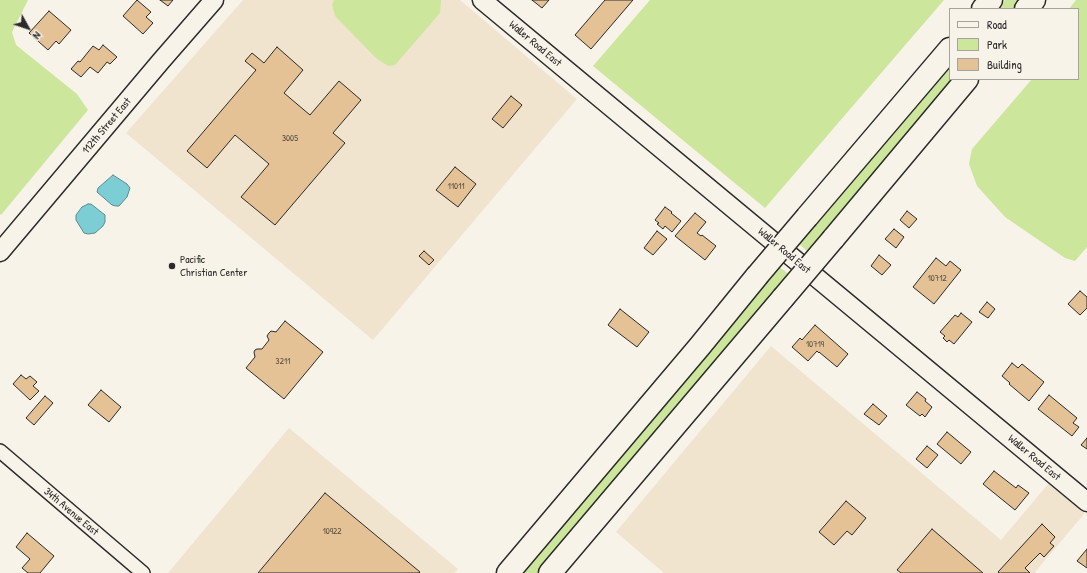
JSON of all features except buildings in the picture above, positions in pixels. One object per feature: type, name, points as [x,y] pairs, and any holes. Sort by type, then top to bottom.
[{"type":"highway","points":[[984,8],[991,0]]},
{"type":"highway","points":[[1027,8],[1034,0]]},
{"type":"highway","points":[[508,573],[949,50]]},
{"type":"highway","points":[[550,573],[966,80]]},
{"type":"street","name":"112th Street East","points":[[0,252],[214,0]]},
{"type":"street","name":"Waller Road East","points":[[482,0],[1087,502]]},
{"type":"street","name":"34th Avenue East","points":[[0,451],[143,573]]},
{"type":"shaded area","points":[[243,0],[460,0],[577,99],[373,340],[126,133]]},
{"type":"shaded area","points":[[771,346],[1001,540],[1049,483],[1085,513],[1035,572],[1036,573],[664,573],[616,532]]},
{"type":"shaded area","points":[[289,428],[458,569],[454,573],[168,573]]},
{"type":"green space","points":[[0,0],[28,0],[12,32],[16,45],[77,94],[88,110],[1,215],[0,214]]},
{"type":"green space","points":[[334,0],[441,0],[441,2],[440,13],[395,65],[388,66],[376,58],[335,16],[332,5]]},
{"type":"green space","points":[[650,0],[944,0],[765,208],[593,66]]},
{"type":"green space","points":[[1005,0],[1021,0],[1014,8],[998,8]]},
{"type":"green space","points":[[1076,0],[1087,0],[1087,247],[1075,261],[1065,258],[1005,217],[977,186],[969,164],[972,149],[1031,80],[1079,80],[1079,8],[1070,8]]},
{"type":"green space","points":[[949,65],[949,80],[954,80],[808,252],[798,243]]},
{"type":"green space","points":[[778,266],[790,275],[537,573],[522,573]]},
{"type":"water","points":[[113,175],[127,184],[130,188],[127,197],[119,206],[112,205],[97,192],[98,188]]},
{"type":"water","points":[[91,204],[105,215],[105,222],[103,226],[95,233],[88,234],[84,233],[76,220],[76,215],[82,207]]},
{"type":"place","name":"Pacific Christian Center","points":[[172,266]]}]
